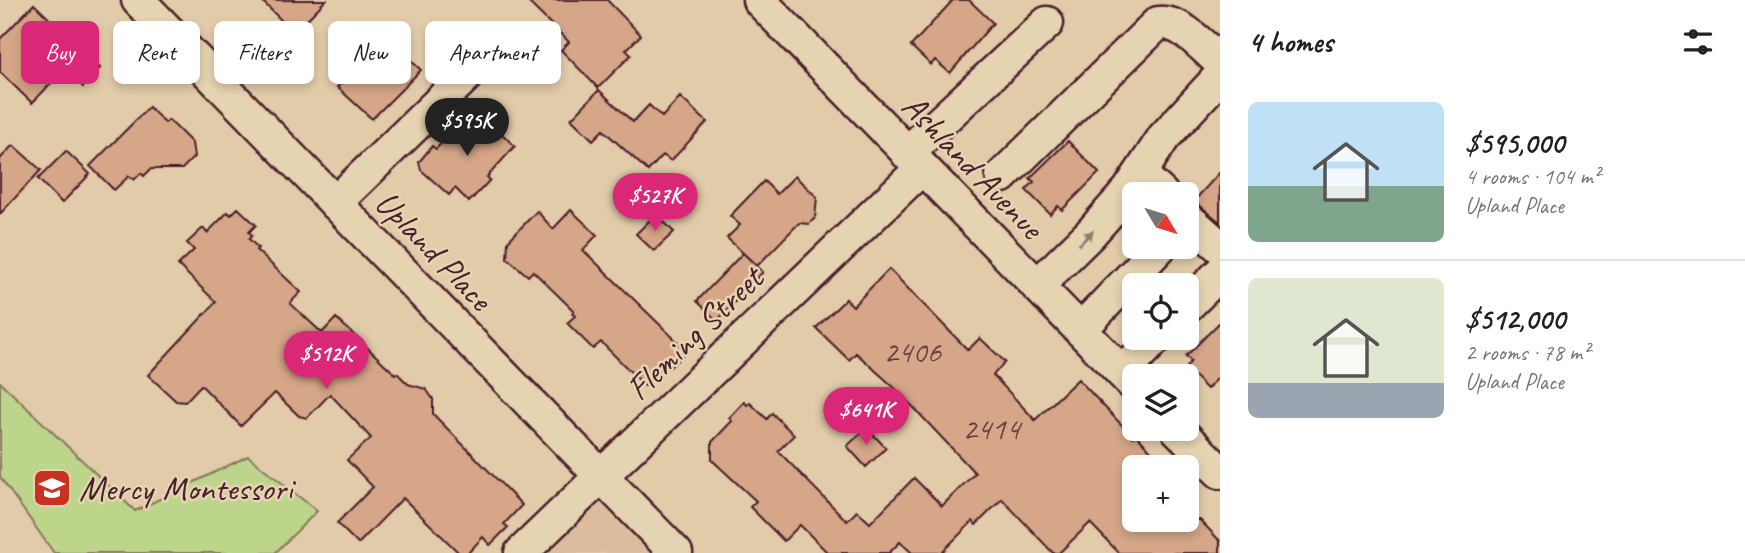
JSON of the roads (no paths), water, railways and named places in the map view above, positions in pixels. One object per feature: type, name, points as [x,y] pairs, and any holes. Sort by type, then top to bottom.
[{"type":"street","name":"Upland Place","points":[[138,0],[676,553]]},
{"type":"street","name":"Ashland Avenue","points":[[758,0],[1122,373]]},
{"type":"street","points":[[1002,176],[1158,23],[1167,22],[1181,29],[1220,62]]},
{"type":"street","name":"Fleming Street","points":[[521,553],[914,161],[1047,23]]},
{"type":"street","points":[[1152,182],[1164,137],[1220,76]]},
{"type":"street","points":[[335,203],[458,84]]},
{"type":"street","points":[[1037,286],[1122,198]]},
{"type":"street","points":[[1199,229],[1220,247]]},
{"type":"street","points":[[1080,330],[1148,259]]},
{"type":"street","points":[[1199,294],[1220,273]]},
{"type":"street","points":[[1189,441],[1220,472]]},
{"type":"place","name":"Mercy Montessori","points":[[52,488]]}]
